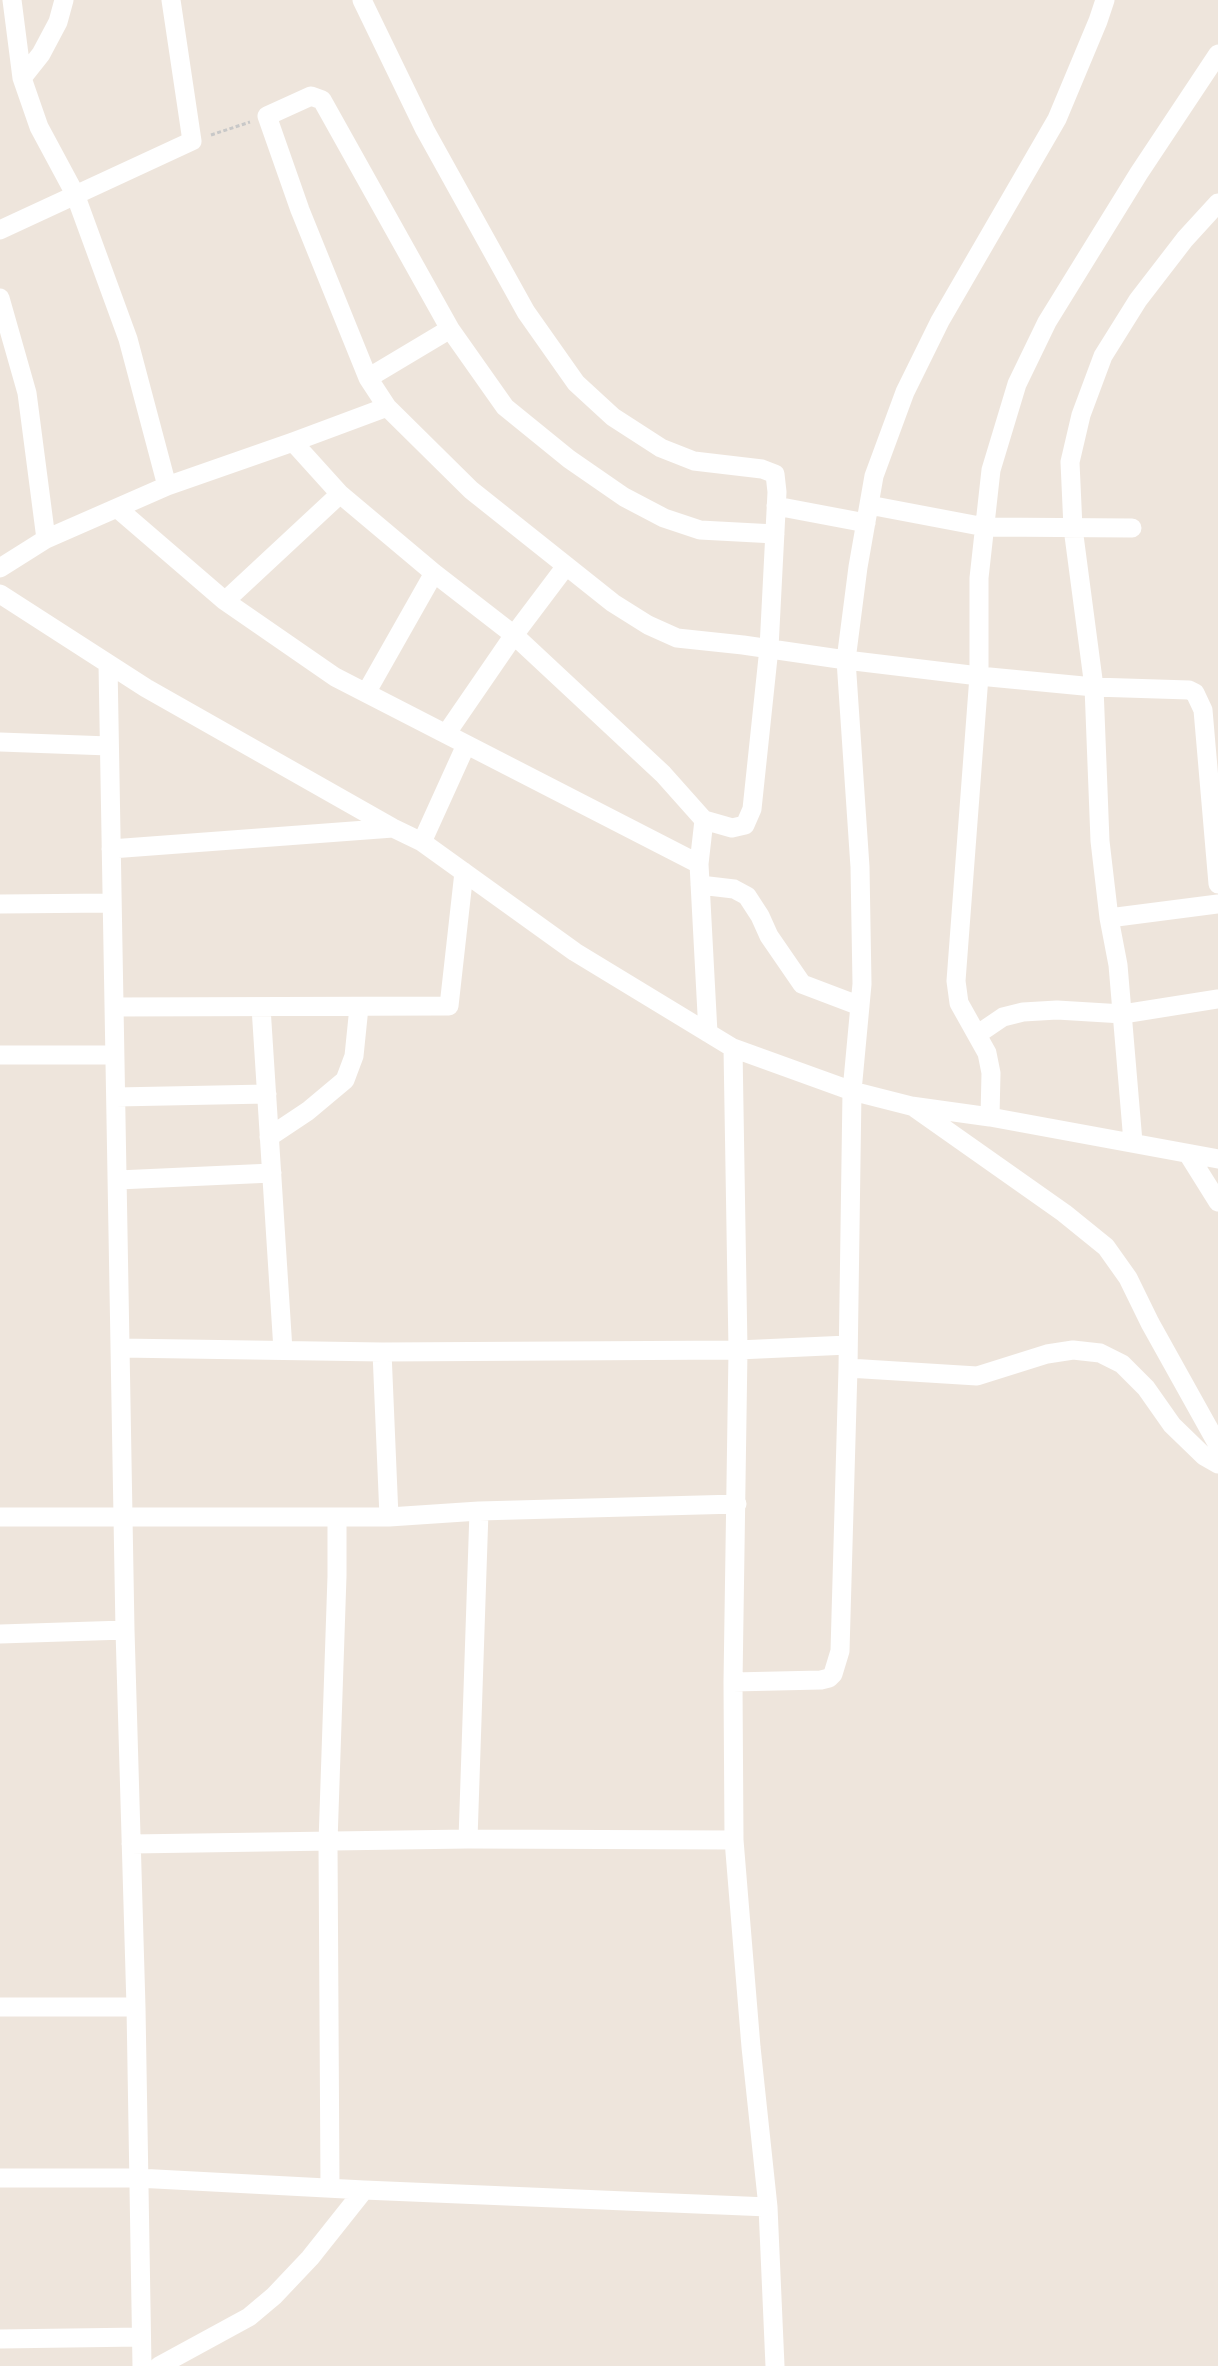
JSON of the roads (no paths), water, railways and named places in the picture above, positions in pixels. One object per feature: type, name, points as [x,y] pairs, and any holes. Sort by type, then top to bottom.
[{"type":"street","points":[[12,0],[22,78],[39,127],[74,194],[128,339],[167,486]]},
{"type":"street","points":[[22,78],[40,54],[58,22],[64,0]]},
{"type":"street","points":[[0,230],[74,194],[192,141],[171,0]]},
{"type":"street","points":[[293,442],[340,494],[434,573],[514,635],[663,774],[704,820],[732,828],[741,828],[748,822],[752,809],[769,648],[778,482],[772,472],[694,461],[661,448],[613,417],[576,383],[526,312],[425,130],[362,0]]},
{"type":"street","points":[[733,1682],[821,1680],[828,1678],[836,1667],[840,1651],[848,1368],[852,1092],[862,984],[860,867],[846,660],[858,567],[874,476],[905,392],[940,321],[1057,119],[1105,0]]},
{"type":"street","points":[[990,1117],[991,1073],[987,1053],[959,1003],[956,981],[979,676],[979,578],[991,470],[1017,384],[1047,322],[1139,173],[1218,54]]},
{"type":"street","points":[[775,534],[700,530],[664,518],[624,497],[569,459],[505,407],[450,330],[322,100],[311,96],[267,116],[300,210],[368,378],[387,406],[471,490],[613,603],[665,634],[690,640],[769,648],[846,660],[979,676],[1094,688],[1180,688],[1195,693],[1203,710],[1218,884]]},
{"type":"street","points":[[1133,1142],[1118,965],[1109,918],[1100,841],[1094,688],[1073,528],[1070,462],[1081,415],[1104,356],[1138,300],[1185,239],[1218,203]]},
{"type":"street","points":[[0,298],[27,393],[46,540]]},
{"type":"street","points":[[368,378],[450,330]]},
{"type":"street","points":[[0,568],[46,540],[167,486],[293,442],[387,406]]},
{"type":"street","points":[[225,601],[340,494]]},
{"type":"street","points":[[869,504],[985,527],[1132,528]]},
{"type":"street","points":[[776,506],[866,523]]},
{"type":"street","points":[[117,508],[225,601],[335,677],[698,864]]},
{"type":"street","points":[[446,734],[514,635],[566,566]]},
{"type":"street","points":[[366,693],[434,573]]},
{"type":"street","points":[[0,594],[146,688],[393,828],[422,842],[575,952],[733,1048],[852,1092],[911,1106],[990,1117],[1218,1158]]},
{"type":"street","points":[[108,664],[125,1630],[136,2007],[137,2178],[142,2366]]},
{"type":"street","points":[[0,742],[109,746]]},
{"type":"street","points":[[422,842],[466,745]]},
{"type":"street","points":[[704,820],[698,864],[708,1033]]},
{"type":"street","points":[[111,849],[393,828]]},
{"type":"street","points":[[114,1007],[449,1006],[464,872]]},
{"type":"street","points":[[700,885],[734,889],[748,896],[760,916],[768,936],[802,984],[860,1006]]},
{"type":"street","points":[[0,904],[112,903]]},
{"type":"street","points":[[1109,918],[1218,904]]},
{"type":"street","points":[[978,1034],[1002,1017],[1023,1012],[1057,1010],[1123,1014],[1218,999]]},
{"type":"street","points":[[261,1006],[283,1350]]},
{"type":"street","points":[[269,1137],[308,1111],[346,1080],[354,1056],[359,1007]]},
{"type":"street","points":[[733,1048],[738,1350],[733,1682],[734,1840],[751,2047],[768,2207],[776,2366]]},
{"type":"street","points":[[0,1055],[114,1055]]},
{"type":"street","points":[[116,1097],[267,1094]]},
{"type":"street","points":[[911,1106],[1064,1213],[1106,1247],[1128,1278],[1150,1323],[1216,1437]]},
{"type":"street","points":[[1188,1154],[1218,1202]]},
{"type":"street","points":[[118,1180],[272,1172]]},
{"type":"street","points":[[120,1348],[382,1352],[738,1350],[848,1344]]},
{"type":"street","points":[[848,1368],[977,1376],[1047,1354],[1073,1350],[1100,1353],[1122,1364],[1146,1388],[1172,1426],[1204,1456],[1218,1464]]},
{"type":"street","points":[[382,1352],[389,1517]]},
{"type":"street","points":[[0,1517],[389,1517],[479,1511],[737,1504]]},
{"type":"street","points":[[468,1839],[479,1511]]},
{"type":"street","points":[[330,2188],[328,1842],[337,1576],[337,1517]]},
{"type":"street","points":[[0,1634],[125,1630]]},
{"type":"street","points":[[131,1844],[468,1839],[734,1840]]},
{"type":"street","points":[[0,2007],[136,2007]]},
{"type":"street","points":[[0,2178],[137,2178],[364,2190],[768,2207]]},
{"type":"street","points":[[159,2366],[249,2317],[274,2296],[310,2258],[364,2190]]},
{"type":"street","points":[[0,2340],[141,2337]]}]
